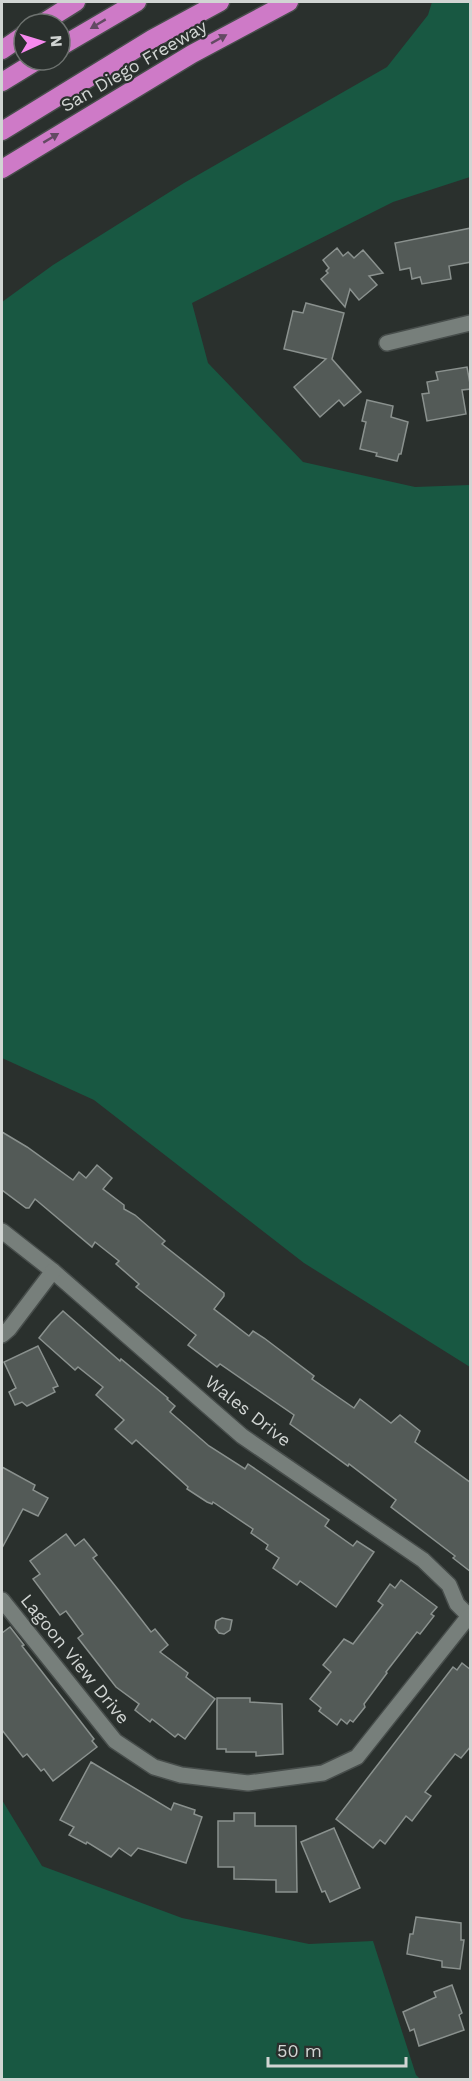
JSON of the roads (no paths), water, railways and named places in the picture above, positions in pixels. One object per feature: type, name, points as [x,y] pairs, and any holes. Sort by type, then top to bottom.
[{"type":"highway","points":[[60,12],[76,2]]},
{"type":"highway","points":[[72,40],[137,2]]},
{"type":"highway","points":[[2,131],[152,39],[220,2]]},
{"type":"highway","name":"San Diego Freeway","points":[[2,169],[192,54],[289,2]]},
{"type":"highway","points":[[2,82],[18,72]]},
{"type":"street","points":[[387,343],[471,323]]},
{"type":"street","name":"Wales Drive","points":[[2,1231],[53,1271],[242,1436],[423,1560],[449,1586],[457,1605],[470,1616]]},
{"type":"street","points":[[2,1335],[53,1271]]},
{"type":"street","name":"Lagoon View Drive","points":[[2,1600],[115,1740],[154,1767],[181,1775],[248,1783],[323,1773],[357,1757],[470,1616]]}]
